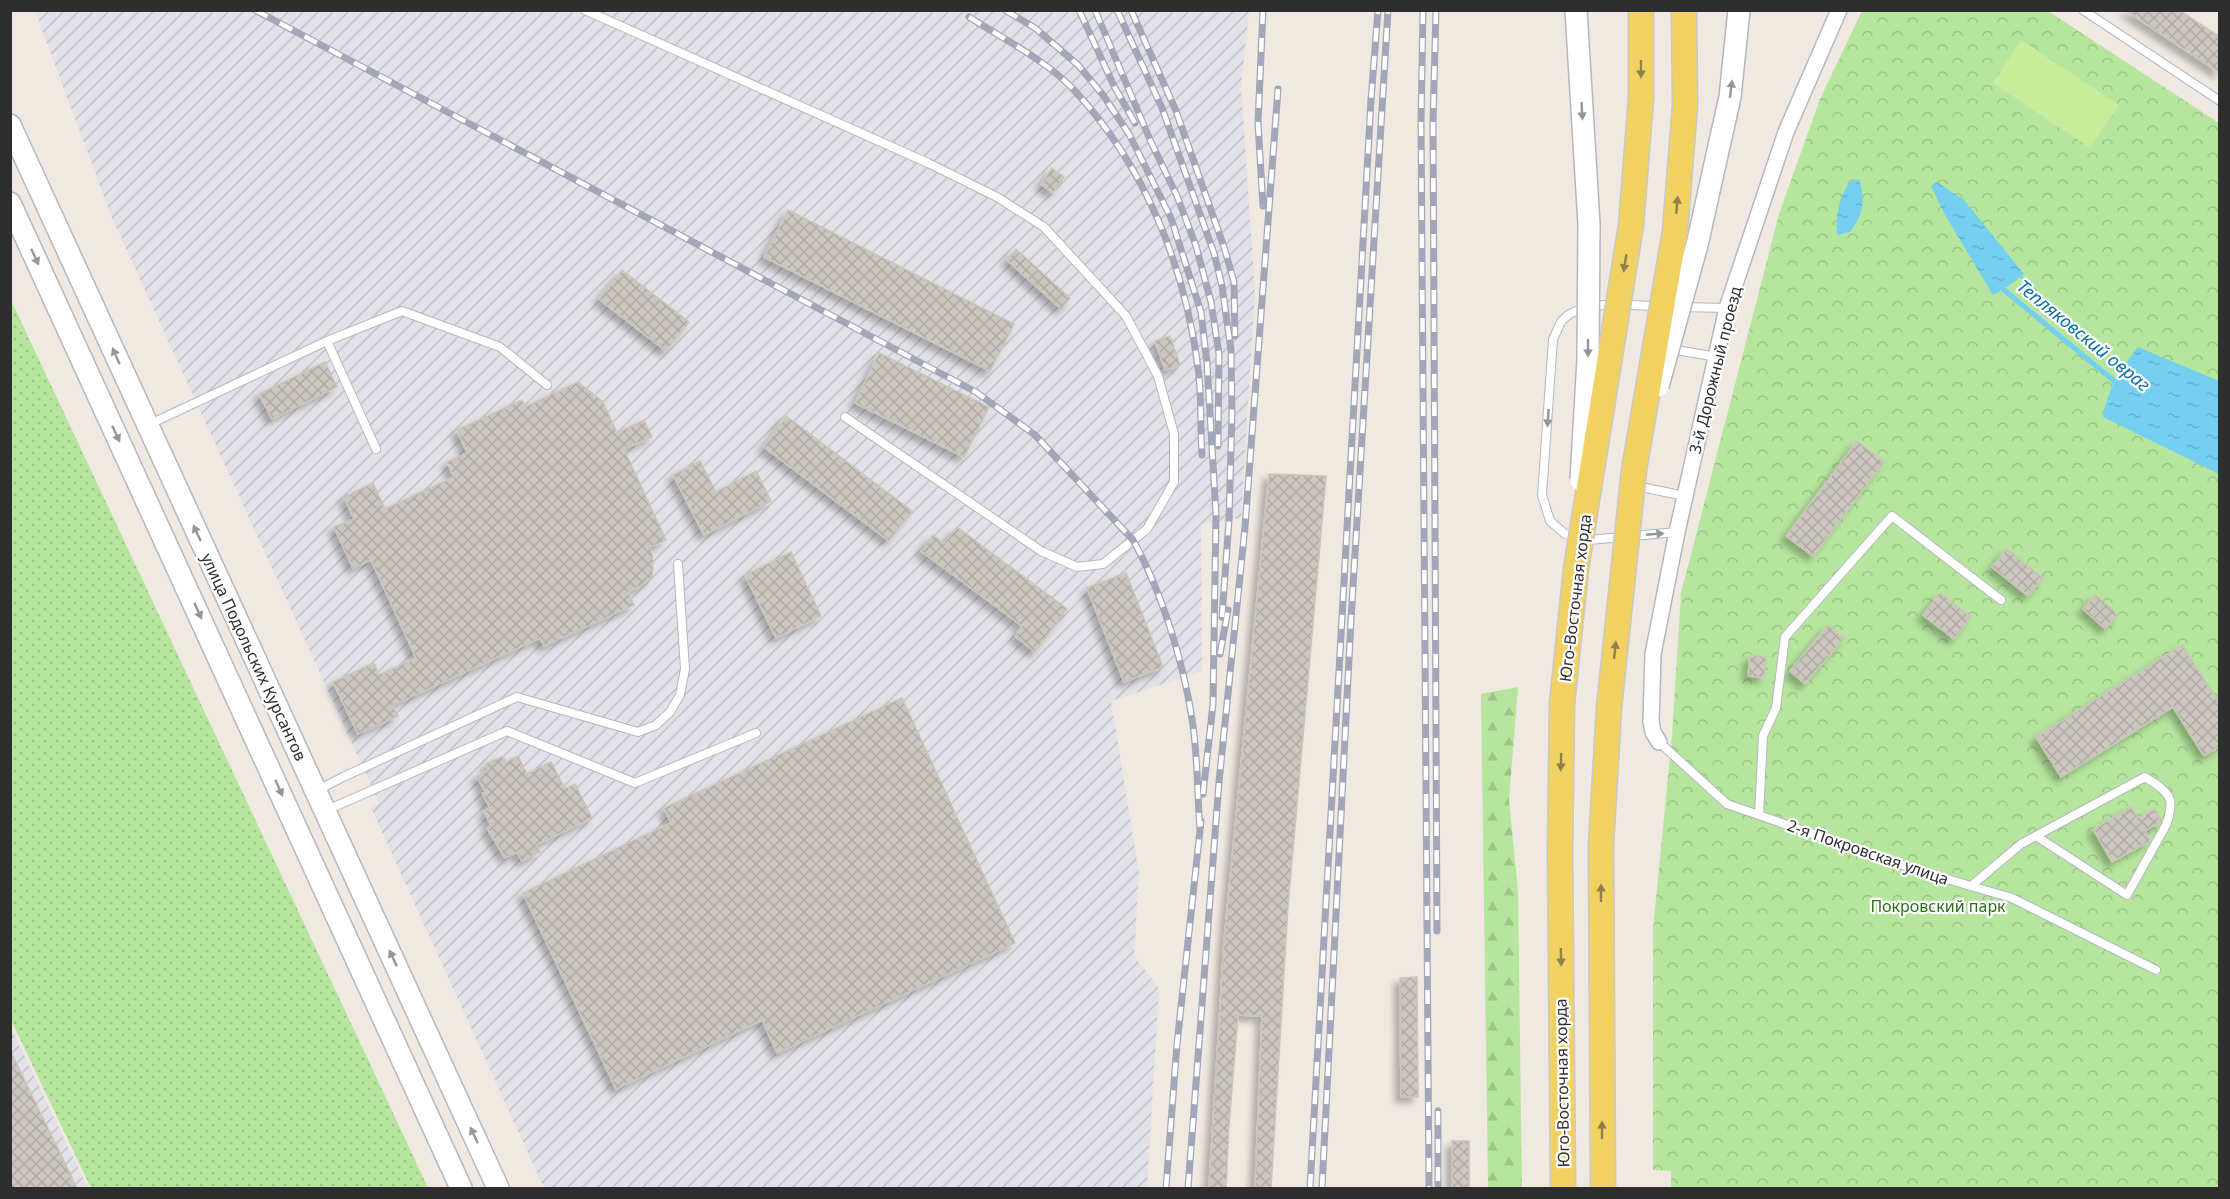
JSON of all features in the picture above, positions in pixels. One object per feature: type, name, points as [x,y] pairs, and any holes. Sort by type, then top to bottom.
[{"type":"main road","points":[[1575,10],[1588,224],[1588,360],[1576,570]]},
{"type":"main road","name":"Юго-Восточная хорда","points":[[1563,1188],[1560,852],[1562,704],[1576,570],[1631,225],[1641,98],[1641,10]]},
{"type":"main road","points":[[1603,1188],[1601,845],[1609,708],[1634,470],[1675,231],[1685,106],[1684,10]]},
{"type":"main road","points":[[1634,470],[1700,234],[1730,97],[1739,10]]},
{"type":"main road","name":"улица Подольских Курсантов","points":[[10,125],[498,1188]]},
{"type":"main road","name":"улица Подольских Курсантов","points":[[10,203],[461,1188]]},
{"type":"street","name":"3-й Дорожный проезд","points":[[1659,742],[1653,732],[1651,722],[1653,654],[1677,532],[1727,308],[1786,132],[1839,10]]},
{"type":"lane","points":[[585,10],[928,163],[997,197],[1044,227],[1126,316],[1153,366],[1158,376],[1174,434],[1174,482],[1148,529],[1103,564],[1077,567],[1041,551],[845,417]]},
{"type":"lane","points":[[2083,10],[2220,101]]},
{"type":"lane","points":[[1677,532],[1589,540],[1564,534],[1550,521],[1542,495],[1553,339],[1561,321],[1575,310],[1598,305],[1727,308]]},
{"type":"lane","points":[[147,425],[327,341],[402,311],[500,347],[547,385]]},
{"type":"lane","points":[[327,341],[376,449]]},
{"type":"lane","points":[[1685,496],[1625,483],[1651,346],[1717,357]]},
{"type":"lane","points":[[1759,815],[1763,736],[1776,708],[1785,637],[1892,516],[2001,600]]},
{"type":"lane","points":[[316,791],[517,697],[638,732],[656,725],[670,712],[680,695],[685,669],[678,564]]},
{"type":"lane","points":[[326,810],[507,731],[635,783],[756,733]]},
{"type":"lane","name":"2-я Покровская улица","points":[[1659,742],[1727,804],[1923,872],[2012,898],[2156,970]]},
{"type":"lane","points":[[1971,886],[2021,843],[2145,777],[2166,791],[2171,802],[2166,825],[2127,896],[2036,836]]},
{"type":"shaded area","points":[[35,11],[1249,11],[1241,85],[1255,293],[1241,518],[1201,524],[1202,671],[1111,701],[1139,873],[1134,956],[1159,989],[1147,1188],[544,1188],[371,808],[379,804],[367,776],[112,218]]},
{"type":"shaded area","points":[[11,1028],[88,1188],[11,1188]]},
{"type":"green space","name":"Покровский парк","points":[[1862,11],[2048,11],[2219,123],[2219,1188],[1671,1188],[1671,1171],[1653,1170],[1653,929],[1672,736],[1681,593],[1779,214],[1820,99]]},
{"type":"green space","points":[[2021,40],[2119,105],[2090,148],[1993,83]]},
{"type":"green space","points":[[10,298],[428,1188],[91,1188],[11,1020]]},
{"type":"green space","points":[[1518,687],[1509,800],[1518,891],[1522,1188],[1488,1188],[1481,694]]},
{"type":"water","points":[[1859,179],[1863,201],[1858,219],[1850,232],[1837,235],[1840,201],[1850,182]]},
{"type":"water","points":[[1937,182],[1964,200],[2024,274],[1993,295],[1945,215],[1931,186]]},
{"type":"water","points":[[2138,347],[2219,381],[2219,474],[2103,417],[2116,380]]},
{"type":"building","points":[[2125,10],[2179,10],[2220,37],[2220,73]]},
{"type":"building","points":[[1052,168],[1064,177],[1053,193],[1041,184]]},
{"type":"building","points":[[788,210],[1014,324],[990,371],[764,257]]},
{"type":"building","points":[[1016,249],[1070,298],[1061,309],[1007,260]]},
{"type":"building","points":[[622,270],[689,322],[666,351],[599,299]]},
{"type":"building","points":[[1170,336],[1180,365],[1165,370],[1155,341]]},
{"type":"building","points":[[879,353],[989,407],[964,457],[855,403]]},
{"type":"building","points":[[325,362],[337,387],[272,419],[259,394]]},
{"type":"building","points":[[578,382],[603,402],[617,433],[644,420],[652,437],[624,449],[666,540],[651,547],[652,577],[628,592],[634,605],[544,646],[540,638],[393,705],[398,716],[358,734],[333,682],[374,663],[379,675],[416,658],[371,560],[353,568],[334,527],[354,519],[344,497],[373,483],[385,509],[454,477],[447,462],[467,453],[457,430],[522,400],[525,407]]},
{"type":"building","points":[[786,416],[912,511],[889,541],[764,447]]},
{"type":"building","points":[[1857,441],[1884,462],[1813,556],[1786,536]]},
{"type":"building","points":[[700,461],[716,492],[756,471],[771,501],[704,535],[673,475]]},
{"type":"building","points":[[1269,474],[1326,476],[1288,906],[1271,1188],[1255,1188],[1262,1016],[1238,1015],[1226,1188],[1209,1188],[1224,942]]},
{"type":"building","points":[[957,527],[1067,609],[1035,652],[1015,636],[1022,626],[921,551],[933,535],[944,543]]},
{"type":"building","points":[[2007,549],[2043,578],[2028,596],[1992,567]]},
{"type":"building","points":[[791,552],[821,616],[776,638],[745,575]]},
{"type":"building","points":[[1126,573],[1163,667],[1124,682],[1087,588]]},
{"type":"building","points":[[1940,593],[1971,617],[1954,639],[1923,615]]},
{"type":"building","points":[[2095,595],[2118,614],[2105,629],[2083,609]]},
{"type":"building","points":[[1828,625],[1844,638],[1805,684],[1790,671]]},
{"type":"building","points":[[2182,645],[2220,704],[2220,746],[2204,756],[2173,707],[2061,777],[2036,737]]},
{"type":"building","points":[[1750,655],[1766,657],[1764,678],[1748,676]]},
{"type":"building","points":[[902,698],[1015,943],[777,1053],[762,1020],[616,1089],[523,893],[671,823],[664,808]]},
{"type":"building","points":[[503,756],[506,762],[518,756],[527,774],[551,762],[565,789],[575,784],[592,818],[536,845],[540,852],[522,861],[517,852],[505,858],[487,828],[491,826],[484,811],[490,808],[477,776],[489,770],[486,764]]},
{"type":"building","points":[[2131,807],[2138,818],[2155,809],[2161,822],[2145,831],[2150,841],[2112,862],[2093,829]]},
{"type":"building","points":[[1417,977],[1418,1097],[1401,1097],[1400,978]]},
{"type":"building","points":[[10,1050],[77,1188],[16,1188],[10,1177]]},
{"type":"building","points":[[1452,1141],[1469,1141],[1469,1188],[1452,1188]]},
{"type":"waterway","name":"Тепляковский овраг","points":[[2001,285],[2119,385]]},
{"type":"railway","points":[[255,10],[976,392],[1035,435],[1133,540],[1153,582],[1170,627],[1188,697],[1195,746],[1200,830]]},
{"type":"railway","points":[[1005,10],[1035,28],[1078,65],[1103,95],[1129,134],[1171,218],[1201,312],[1207,363],[1216,515],[1213,704],[1203,794]]},
{"type":"railway","points":[[1079,10],[1114,86],[1135,123]]},
{"type":"railway","points":[[1095,10],[1151,142],[1177,196],[1196,246],[1211,302],[1219,354],[1218,446]]},
{"type":"railway","points":[[1117,10],[1162,108],[1214,253],[1222,286],[1231,350],[1232,414],[1229,520],[1222,617]]},
{"type":"railway","points":[[1131,10],[1176,111],[1224,247],[1234,282],[1235,336]]},
{"type":"railway","points":[[1263,10],[1258,123],[1263,206]]},
{"type":"railway","points":[[1310,1188],[1371,100],[1378,10]]},
{"type":"railway","points":[[1322,1188],[1351,620],[1388,10]]},
{"type":"railway","points":[[1423,10],[1421,124],[1429,1188]]},
{"type":"railway","points":[[1436,10],[1433,122],[1437,931]]},
{"type":"railway","points":[[969,17],[1038,60],[1063,79],[1099,120],[1122,151],[1141,184],[1172,255],[1192,330],[1199,379],[1202,455]]},
{"type":"railway","points":[[1188,1188],[1219,782],[1245,527],[1278,89]]},
{"type":"railway","points":[[1220,654],[1228,610]]},
{"type":"railway","points":[[1166,1188],[1177,1044],[1201,821]]},
{"type":"railway","points":[[1438,1111],[1438,1188]]}]
